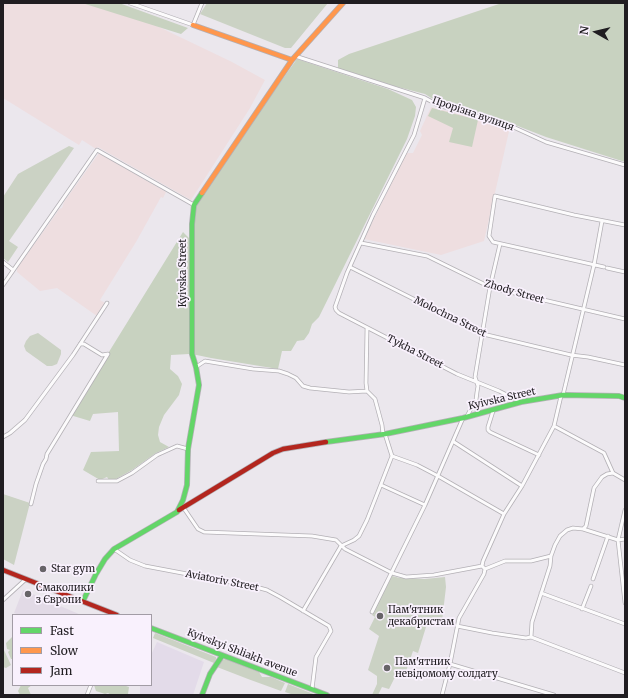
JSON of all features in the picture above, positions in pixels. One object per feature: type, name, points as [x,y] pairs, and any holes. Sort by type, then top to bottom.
[{"type":"street","points":[[130,3],[293,58],[425,98]]},
{"type":"street","points":[[193,25],[202,3]]},
{"type":"street","name":"Kyivska Street","points":[[177,512],[183,500],[187,485],[188,449],[199,385],[192,354],[192,224],[194,205],[293,58],[343,3]]},
{"type":"street","name":"Прорізна вулиця","points":[[350,268],[384,191],[414,134],[425,98],[438,105],[511,126],[546,142],[625,166]]},
{"type":"street","points":[[3,285],[97,150],[194,205]]},
{"type":"street","points":[[625,225],[495,196],[489,236],[493,242],[500,244],[625,272]]},
{"type":"street","points":[[485,569],[482,566],[482,561],[504,514],[522,486],[554,426],[594,265],[602,220]]},
{"type":"street","name":"Zhody Street","points":[[361,242],[427,256],[490,287],[625,319]]},
{"type":"street","points":[[372,612],[425,505],[465,417],[476,400],[477,382],[475,377],[490,287],[500,244]]},
{"type":"street","points":[[3,262],[13,270]]},
{"type":"street","name":"Tykha Street","points":[[350,268],[336,307],[339,314],[457,374],[499,391],[521,402]]},
{"type":"street","name":"Molochna Street","points":[[350,268],[483,334],[572,355],[625,365]]},
{"type":"street","points":[[3,437],[25,420],[80,344],[107,303]]},
{"type":"street","points":[[303,611],[341,546],[359,536],[392,456],[384,434],[375,399],[367,391],[367,328]]},
{"type":"street","points":[[31,504],[36,484],[47,454],[108,354],[102,355],[84,344],[80,344]]},
{"type":"street","points":[[196,367],[205,361],[253,370],[279,371],[296,378],[304,386],[310,388],[327,391],[367,391]]},
{"type":"street","name":"Kyivska Street","points":[[83,601],[96,574],[105,559],[114,549],[278,451],[329,441],[384,434],[493,411],[521,402],[562,396],[619,396],[625,398]]},
{"type":"street","points":[[493,411],[488,430],[490,432],[538,455]]},
{"type":"street","points":[[554,426],[604,453],[613,472],[625,480]]},
{"type":"street","points":[[454,442],[522,486]]},
{"type":"street","points":[[98,481],[117,481],[132,473],[156,455],[177,446],[188,449]]},
{"type":"street","points":[[392,456],[438,476],[504,514]]},
{"type":"street","points":[[583,529],[587,522],[594,488],[602,477],[613,472]]},
{"type":"street","points":[[381,485],[425,505]]},
{"type":"street","points":[[183,507],[198,529],[204,532],[312,536],[336,540],[345,549],[392,573],[406,577],[482,566]]},
{"type":"street","points":[[625,510],[618,540],[624,583],[625,603]]},
{"type":"street","points":[[531,637],[532,622],[550,566],[551,556],[560,536],[567,530],[573,528],[583,529],[618,540],[625,539]]},
{"type":"street","points":[[593,579],[608,536]]},
{"type":"street","name":"Aviatoriv Street","points":[[114,549],[130,560],[145,566],[267,590],[280,596],[329,626],[331,631],[316,657],[312,689]]},
{"type":"street","points":[[485,569],[505,561],[531,562],[551,556]]},
{"type":"street","points":[[442,695],[459,618],[484,574],[485,569]]},
{"type":"street","points":[[3,570],[115,614]]},
{"type":"street","points":[[3,600],[26,579]]},
{"type":"street","points":[[582,609],[590,586]]},
{"type":"street","points":[[541,593],[625,624]]},
{"type":"street","points":[[457,626],[492,633],[526,638],[531,637],[625,673]]},
{"type":"street","name":"Kyivskyi Shliakh avenue","points":[[152,628],[327,695]]},
{"type":"street","points":[[202,695],[210,674],[222,656]]},
{"type":"street","points":[[450,664],[554,695]]},
{"type":"shaded area","points":[[3,3],[109,3],[232,62],[265,80],[250,108],[191,200],[98,147],[96,149],[82,140],[79,145],[3,98]]},
{"type":"shaded area","points":[[207,3],[328,3],[291,48],[285,48],[200,14]]},
{"type":"shaded area","points":[[431,107],[510,127],[484,241],[441,255],[364,239],[406,153],[413,153],[422,135],[420,131]]},
{"type":"shaded area","points":[[69,146],[74,148],[9,241],[18,247],[8,262],[3,258],[3,197],[18,174]]},
{"type":"shaded area","points":[[99,153],[166,192],[163,198],[161,197],[136,242],[100,300],[105,303],[97,316],[57,288],[40,291],[17,272],[17,268],[59,209],[62,208],[64,202]]},
{"type":"shaded area","points":[[38,333],[61,350],[57,364],[47,366],[26,351],[24,346],[26,341],[30,336]]},
{"type":"shaded area","points":[[3,494],[30,503],[14,565],[3,559]]},
{"type":"shaded area","points":[[392,576],[400,578],[425,579],[445,577],[446,587],[442,621],[426,627],[418,653],[413,651],[405,674],[394,679],[389,689],[382,687],[378,695],[372,695],[377,684],[377,676],[368,670],[379,636],[369,629],[375,617],[372,615]]},
{"type":"shaded area","points":[[23,590],[79,614],[16,614],[14,613]]},
{"type":"shaded area","points":[[155,633],[216,657],[216,659],[214,663],[153,638]]},
{"type":"shaded area","points":[[157,642],[204,662],[193,695],[140,695],[140,686],[152,686],[152,653]]},
{"type":"shaded area","points":[[3,648],[11,665],[6,668],[3,667]]},
{"type":"shaded area","points":[[226,659],[259,672],[262,677],[271,677],[285,683],[281,691],[217,667],[222,660]]},
{"type":"shaded area","points":[[288,684],[316,695],[294,695],[285,692]]},
{"type":"green space","points":[[82,3],[119,3],[188,28],[181,34]]},
{"type":"green space","points":[[502,3],[625,3],[625,162],[546,137],[510,123],[439,103],[425,94],[390,85],[338,68],[338,60],[349,54]]},
{"type":"green space","points":[[297,59],[388,89],[412,100],[416,107],[415,116],[407,139],[319,317],[312,324],[309,333],[304,340],[297,341],[291,351],[282,351],[278,369],[192,354],[194,205]]},
{"type":"green space","points":[[432,108],[478,120],[472,147],[449,142],[453,128],[428,116]]},
{"type":"green space","points":[[183,232],[189,238],[189,354],[171,355],[170,369],[178,376],[182,384],[179,395],[164,415],[159,427],[158,435],[160,442],[169,447],[156,453],[116,479],[109,480],[107,477],[100,480],[83,470],[91,452],[119,451],[118,412],[93,414],[90,421],[70,415]]},
{"type":"green space","points":[[12,637],[12,659],[8,652],[10,650],[7,649],[6,643]]},
{"type":"green space","points":[[20,686],[31,686],[28,688],[31,695],[20,695],[18,691]]},
{"type":"green space","points":[[94,686],[129,687],[128,695],[111,695],[96,691]]},
{"type":"traffic: fast","points":[[83,601],[96,574],[105,559],[114,549],[177,512],[183,500],[187,485],[188,449],[199,385],[192,354],[192,224],[194,205],[202,193]]},
{"type":"traffic: fast","points":[[326,442],[385,434],[463,418],[521,402],[563,395],[619,396],[625,398]]},
{"type":"traffic: fast","points":[[152,628],[327,695]]},
{"type":"traffic: fast","points":[[202,695],[210,674],[222,656]]},
{"type":"traffic: slow","points":[[202,193],[292,60],[343,3]]},
{"type":"traffic: slow","points":[[193,25],[292,60]]},
{"type":"traffic: jam","points":[[179,510],[273,453],[283,449],[326,442]]},
{"type":"traffic: jam","points":[[3,570],[114,614]]},
{"type":"place","name":"Star gym","points":[[43,569]]},
{"type":"place","name":"Смаколики з Європи","points":[[28,594]]},
{"type":"place","name":"Пам'ятник декабристам","points":[[380,616]]},
{"type":"place","name":"Пам'ятник невідомому солдату","points":[[387,668]]}]
